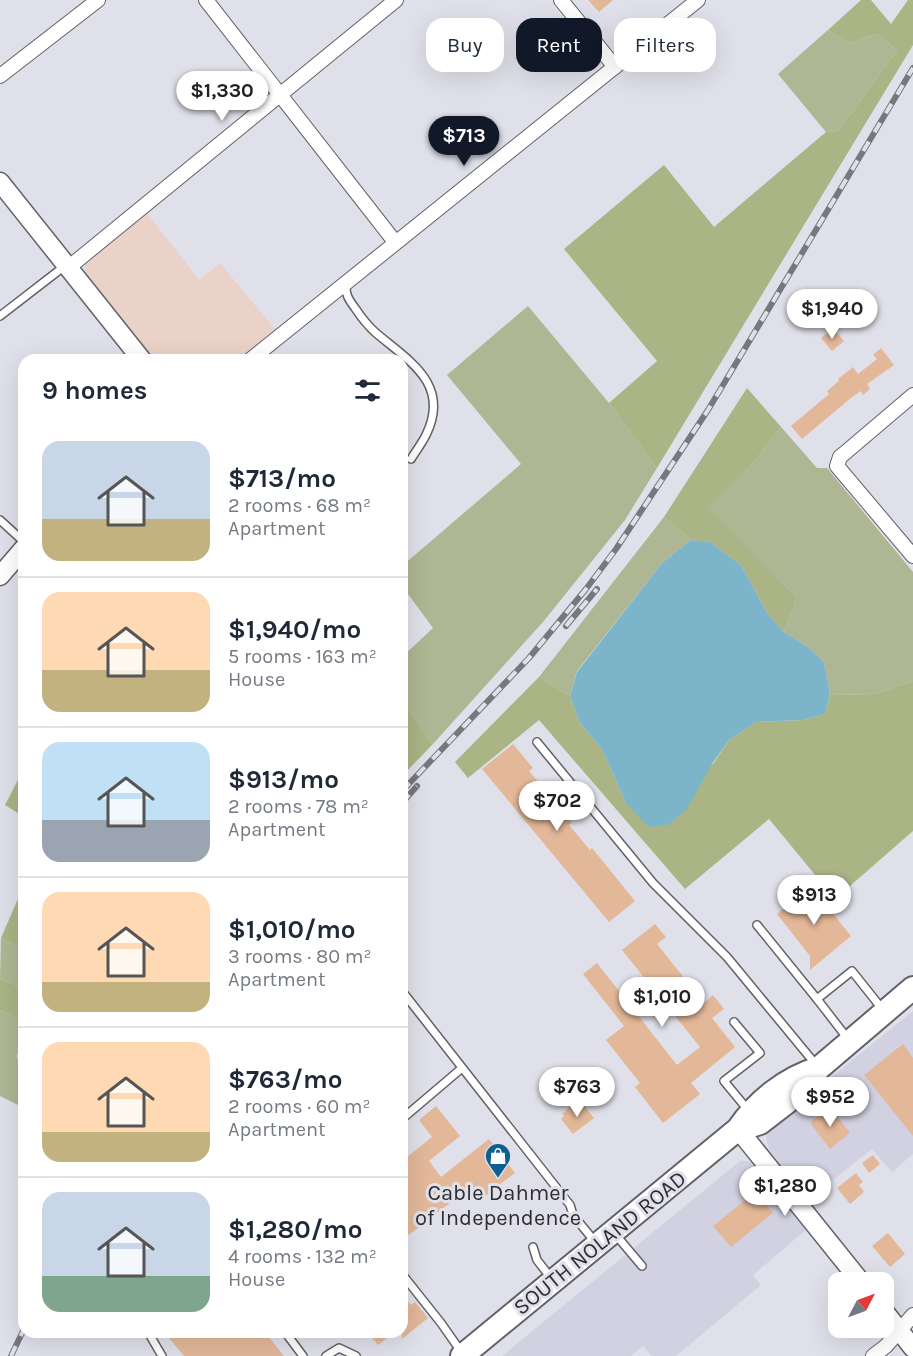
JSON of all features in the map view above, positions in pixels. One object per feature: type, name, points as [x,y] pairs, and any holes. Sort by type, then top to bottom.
[{"type":"main road","name":"SOUTH NOLAND ROAD","points":[[462,1356],[744,1120],[760,1123],[798,1093],[819,1068],[913,988]]},
{"type":"street","points":[[0,76],[98,0]]},
{"type":"street","points":[[206,0],[395,242]]},
{"type":"street","points":[[67,266],[396,0]]},
{"type":"street","points":[[561,0],[614,65]]},
{"type":"street","points":[[675,18],[698,0]]},
{"type":"street","points":[[257,354],[614,67]]},
{"type":"street","points":[[0,182],[137,354]]},
{"type":"street","points":[[913,395],[837,462],[839,469],[913,556]]},
{"type":"street","points":[[0,576],[18,555]]},
{"type":"street","points":[[744,1120],[854,1272]]},
{"type":"street","points":[[873,1356],[886,1346],[913,1315]]},
{"type":"street","points":[[894,1324],[913,1348]]},
{"type":"lane","points":[[0,316],[67,266]]},
{"type":"lane","points":[[348,280],[345,290],[347,296],[366,323],[403,354]]},
{"type":"lane","points":[[408,358],[430,386],[434,408],[427,433],[411,459]]},
{"type":"lane","points":[[0,520],[18,536]]},
{"type":"lane","points":[[537,742],[653,883],[727,957],[819,1068]]},
{"type":"lane","points":[[757,925],[850,1041]]},
{"type":"lane","points":[[817,999],[852,971],[885,1012]]},
{"type":"lane","points":[[408,999],[570,1205],[573,1215],[642,1266]]},
{"type":"lane","points":[[734,1022],[759,1053],[724,1081],[744,1120]]},
{"type":"lane","points":[[408,1114],[462,1068]]},
{"type":"lane","points":[[533,1247],[537,1260],[554,1281]]},
{"type":"lane","points":[[408,1282],[441,1323],[462,1356]]},
{"type":"lane","points":[[152,1338],[162,1356]]},
{"type":"lane","points":[[290,1338],[303,1356]]},
{"type":"lane","points":[[326,1356],[339,1348],[356,1356]]},
{"type":"shaded area","points":[[147,213],[199,280],[220,263],[277,332],[249,354],[145,354],[90,286],[85,273],[85,264]]},
{"type":"shaded area","points":[[913,1011],[913,1154],[892,1172],[872,1149],[807,1200],[769,1149],[766,1137],[770,1127]]},
{"type":"shaded area","points":[[740,1161],[749,1161],[759,1166],[808,1228],[753,1275],[761,1285],[676,1356],[652,1356],[643,1346],[631,1356],[502,1356]]},
{"type":"green space","points":[[861,0],[871,0],[891,24],[908,0],[913,0],[913,45],[657,468],[609,403],[657,361],[564,249],[664,165],[714,227],[826,132],[838,131],[897,50],[876,34],[849,43],[828,30]]},
{"type":"green space","points":[[828,30],[849,43],[876,34],[897,50],[838,131],[826,132],[778,74]]},
{"type":"green space","points":[[528,306],[609,403],[657,468],[625,520],[543,622],[433,744],[408,708],[408,651],[433,628],[408,594],[408,561],[521,464],[447,375]]},
{"type":"green space","points":[[747,388],[781,427],[749,468],[707,507],[797,597],[784,632],[767,613],[741,565],[710,542],[691,540],[664,517]]},
{"type":"green space","points":[[781,427],[817,468],[827,468],[913,572],[913,681],[876,694],[830,695],[824,662],[808,647],[784,632],[797,597],[706,507],[749,468]]},
{"type":"green space","points":[[664,517],[691,540],[662,563],[577,671],[570,696],[539,677]]},
{"type":"green space","points":[[539,677],[570,696],[579,721],[603,751],[626,803],[713,764],[729,740],[756,722],[803,720],[825,714],[830,695],[876,694],[913,681],[913,831],[835,899],[769,819],[685,889],[539,720],[468,778],[455,762]]},
{"type":"green space","points":[[408,708],[433,744],[408,770]]},
{"type":"green space","points":[[18,780],[18,813],[5,805]]},
{"type":"green space","points":[[18,899],[18,948],[1,938]]},
{"type":"green space","points":[[1,938],[18,948],[18,986],[0,979]]},
{"type":"green space","points":[[0,979],[18,986],[18,1020],[0,1010]]},
{"type":"green space","points":[[0,1010],[18,1020],[18,1105],[0,1096]]},
{"type":"water","points":[[691,540],[710,542],[741,565],[767,613],[784,632],[808,647],[824,662],[830,695],[825,714],[803,720],[756,722],[729,740],[712,764],[687,809],[668,825],[649,827],[626,803],[603,751],[579,721],[570,696],[577,672],[662,563]]},
{"type":"building","points":[[588,0],[613,0],[599,12]]},
{"type":"building","points":[[833,328],[844,341],[832,351],[821,338]]},
{"type":"building","points":[[881,348],[894,365],[867,384],[870,389],[863,395],[861,391],[852,397],[802,439],[791,426],[829,394],[827,391],[853,367],[858,374],[877,359],[873,355]]},
{"type":"building","points":[[513,744],[533,768],[529,771],[572,823],[569,825],[590,850],[592,848],[635,901],[609,922],[482,769]]},
{"type":"building","points":[[810,885],[851,936],[810,970],[810,956],[777,914]]},
{"type":"building","points":[[655,924],[666,937],[657,944],[704,1003],[713,995],[724,1009],[712,1018],[735,1047],[691,1083],[700,1094],[663,1123],[635,1087],[640,1083],[606,1040],[624,1026],[583,974],[597,963],[677,1065],[700,1047],[622,950]]},
{"type":"building","points":[[903,1044],[913,1058],[913,1136],[864,1075]]},
{"type":"building","points":[[581,1102],[594,1118],[573,1134],[561,1119],[564,1116],[562,1114],[572,1105],[574,1108]]},
{"type":"building","points":[[436,1106],[460,1136],[429,1161],[441,1177],[489,1139],[515,1173],[481,1199],[471,1187],[408,1235],[408,1156],[432,1137],[419,1120]]},
{"type":"building","points":[[830,1107],[850,1133],[830,1149],[810,1123]]},
{"type":"building","points":[[873,1155],[880,1164],[869,1173],[862,1163]]},
{"type":"building","points":[[856,1173],[863,1182],[859,1185],[864,1192],[850,1204],[837,1188]]},
{"type":"building","points":[[758,1190],[773,1213],[731,1247],[713,1226]]},
{"type":"building","points":[[888,1233],[905,1254],[890,1267],[872,1246]]},
{"type":"building","points":[[408,1301],[411,1305],[415,1302],[428,1318],[408,1334]]},
{"type":"building","points":[[169,1338],[270,1338],[284,1356],[184,1356]]},
{"type":"building","points":[[372,1338],[387,1338],[378,1345]]},
{"type":"railway","points":[[408,785],[529,658],[616,549],[708,410],[913,68]]},
{"type":"railway","points":[[566,626],[597,589]]},
{"type":"railway","points":[[408,796],[417,786]]},
{"type":"railway","points":[[11,1356],[20,1338]]},
{"type":"place","name":"Cable Dahmer of Independence","points":[[498,1179]]}]
